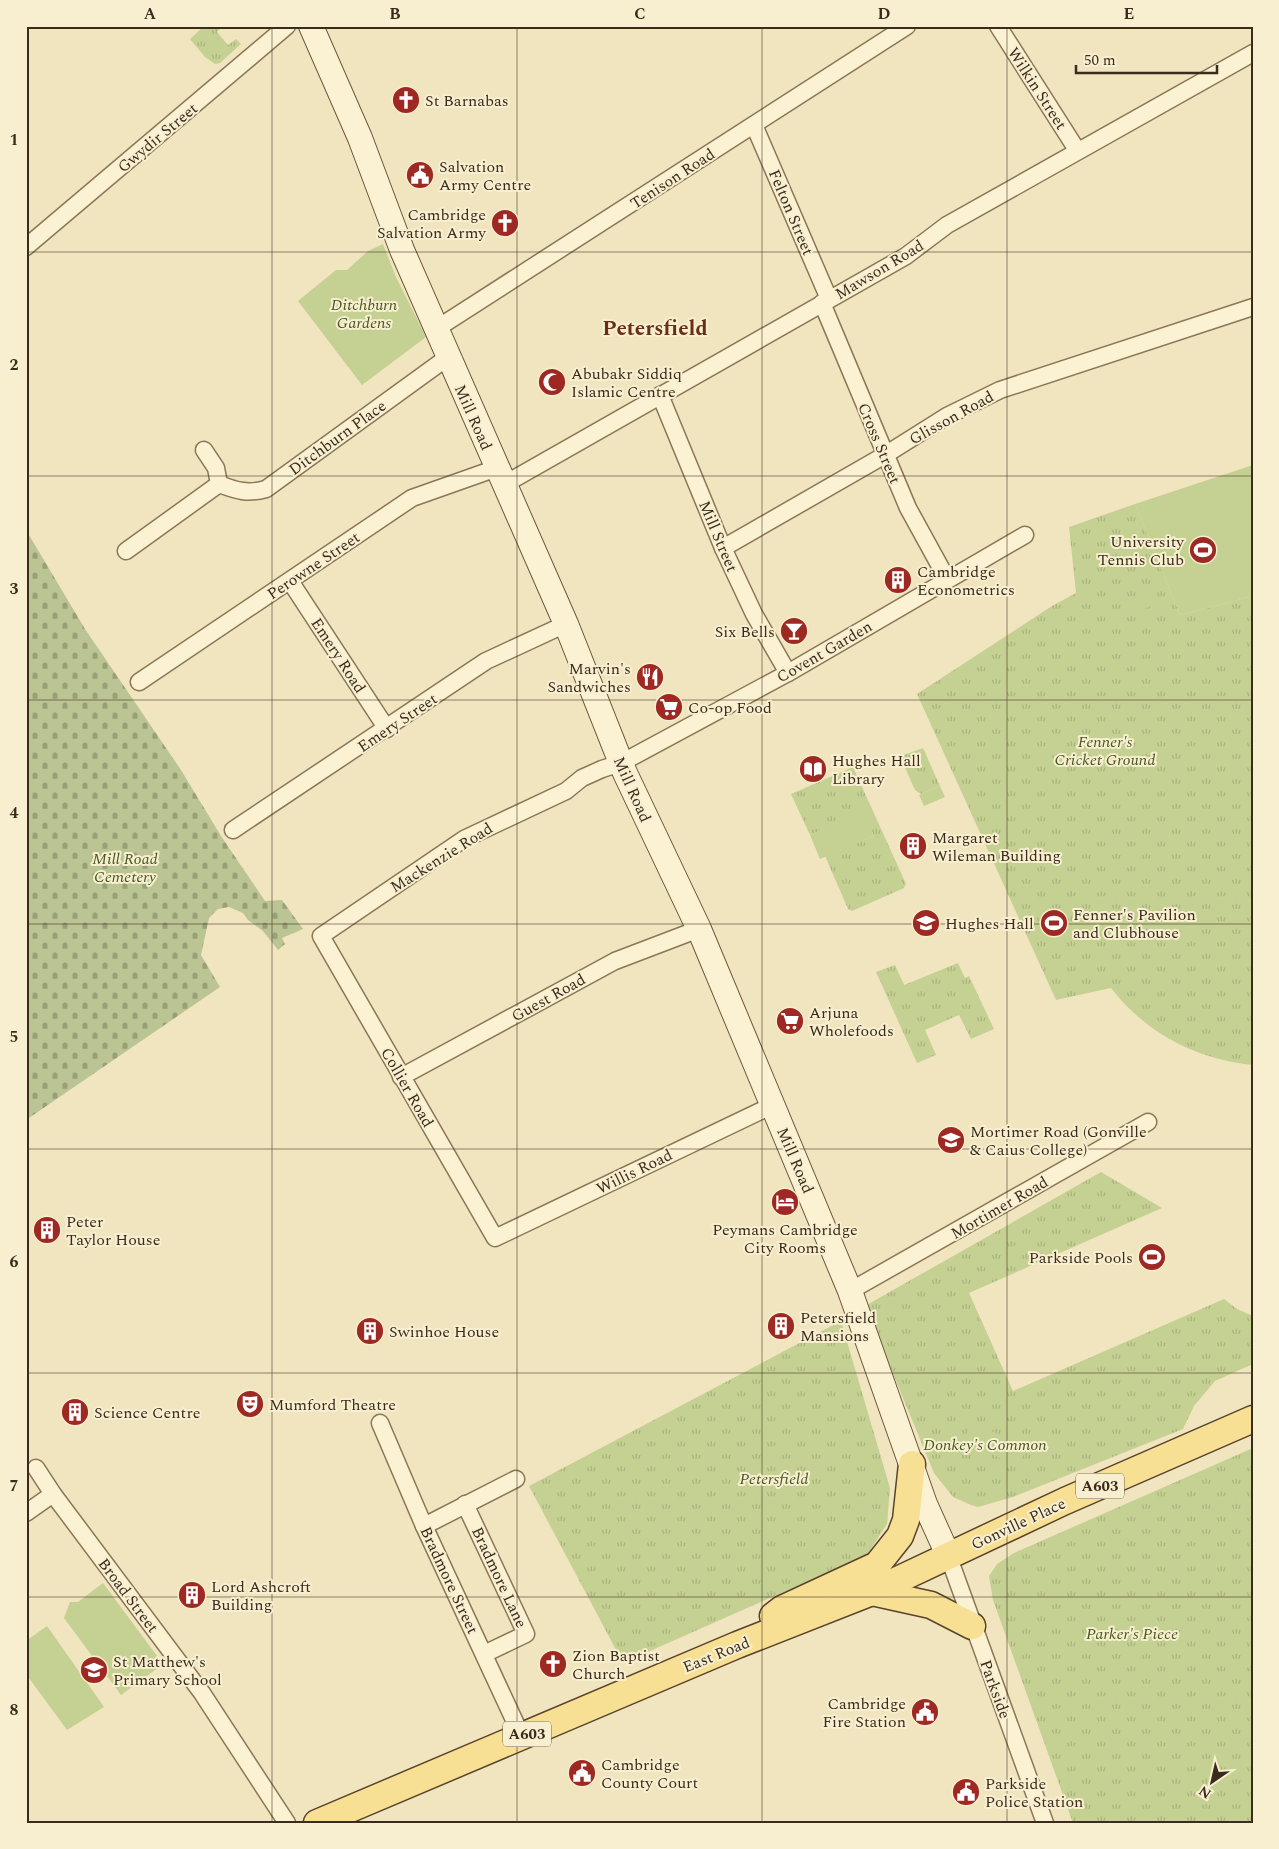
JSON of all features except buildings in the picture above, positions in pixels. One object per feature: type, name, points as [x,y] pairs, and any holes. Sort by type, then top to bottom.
[{"type":"main road","name":"Gonville Place","points":[[948,1555],[1253,1419]]},
{"type":"main road","points":[[737,1645],[782,1609],[877,1565],[900,1536],[906,1520],[912,1464]]},
{"type":"main road","name":"East Road","points":[[317,1823],[737,1645],[872,1592],[948,1555]]},
{"type":"main road","points":[[872,1592],[931,1605],[972,1626]]},
{"type":"street","name":"Gwydir Street","points":[[26,247],[287,26]]},
{"type":"street","name":"Mill Road","points":[[311,26],[360,138],[402,250],[566,624],[621,763],[699,929],[850,1291],[926,1504],[948,1555]]},
{"type":"street","name":"Tenison Road","points":[[436,329],[907,26]]},
{"type":"street","name":"Wilkin Street","points":[[998,26],[1077,150]]},
{"type":"street","name":"Mawson Road","points":[[501,476],[660,395],[906,256],[947,225],[1077,150],[1253,53]]},
{"type":"street","name":"Felton Street","points":[[754,125],[825,301]]},
{"type":"street","name":"Cross Street","points":[[825,301],[885,455],[908,508],[947,579]]},
{"type":"street","name":"Glisson Road","points":[[723,548],[885,455],[947,416],[1000,390],[1253,306]]},
{"type":"street","name":"Ditchburn Place","points":[[219,484],[245,492],[266,489],[448,357]]},
{"type":"street","name":"Mill Street","points":[[660,395],[723,548],[754,614],[788,673]]},
{"type":"street","points":[[126,550],[219,484],[216,468],[204,450]]},
{"type":"street","name":"Perowne Street","points":[[139,682],[412,498],[501,476]]},
{"type":"street","name":"Covent Garden","points":[[621,763],[788,673],[1025,535]]},
{"type":"street","name":"Emery Road","points":[[290,581],[387,729]]},
{"type":"street","name":"Emery Street","points":[[233,830],[387,729],[486,661],[566,624]]},
{"type":"street","name":"Mackenzie Road","points":[[321,936],[464,839],[566,791],[582,778],[621,763]]},
{"type":"street","name":"Guest Road","points":[[401,1077],[615,961],[699,929]]},
{"type":"street","name":"Collier Road","points":[[321,936],[496,1238]]},
{"type":"street","name":"Willis Road","points":[[496,1238],[772,1104]]},
{"type":"street","name":"Mortimer Road","points":[[850,1291],[1148,1122]]},
{"type":"street","name":"Bradmore Street","points":[[380,1423],[424,1526],[522,1736]]},
{"type":"street","name":"Broad Street","points":[[36,1468],[202,1693],[287,1823]]},
{"type":"street","points":[[424,1526],[516,1479]]},
{"type":"street","points":[[26,1513],[54,1494]]},
{"type":"street","name":"Bradmore Lane","points":[[466,1504],[526,1634],[484,1654]]},
{"type":"street","name":"Parkside","points":[[948,1555],[972,1626],[1045,1823]]},
{"type":"green space","points":[[204,26],[223,26],[217,32],[228,45],[236,39],[241,44],[220,63],[215,64],[205,57],[190,39]]},
{"type":"green space","name":"Ditchburn Gardens","points":[[383,244],[396,277],[426,337],[362,385],[298,301],[336,270],[347,270],[368,251]]},
{"type":"green space","name":"University Tennis Club","points":[[1253,465],[1253,596],[1180,615],[1135,504]]},
{"type":"green space","name":"Fenner's Cricket Ground","points":[[1135,504],[1180,615],[1253,596],[1253,1065],[1211,1057],[1173,1041],[1156,1031],[1140,1018],[1111,988],[1056,1000],[917,694],[1052,606],[1076,593],[1069,527]]},
{"type":"green space","name":"Mill Road Cemetery","points":[[26,530],[85,629],[181,770],[221,836],[265,901],[282,900],[303,929],[282,938],[285,944],[278,950],[263,931],[248,920],[243,913],[229,907],[218,909],[209,918],[201,955],[220,987],[26,1120]]},
{"type":"green space","points":[[1151,592],[1156,604],[1135,612],[1130,600]]},
{"type":"green space","points":[[923,748],[940,786],[921,794],[915,790],[902,761],[904,755]]},
{"type":"green space","points":[[853,767],[906,884],[904,888],[852,911],[848,909],[825,856],[874,836],[863,812],[810,835],[791,794]]},
{"type":"green space","points":[[940,786],[945,797],[924,806],[919,795]]},
{"type":"green space","points":[[863,811],[874,836],[820,859],[810,835]]},
{"type":"green space","points":[[958,963],[965,978],[969,976],[994,1029],[971,1039],[959,1015],[925,1030],[936,1055],[917,1063],[876,972],[895,965],[904,985]]},
{"type":"green space","name":"Donkey's Common","points":[[1101,1172],[1162,1208],[969,1293],[1013,1391],[1224,1299],[1237,1309],[1253,1316],[1253,1364],[1215,1381],[1194,1406],[1183,1429],[1013,1497],[978,1507],[971,1505],[953,1497],[934,1473],[865,1306]]},
{"type":"green space","name":"Petersfield","points":[[841,1321],[890,1488],[887,1524],[867,1555],[623,1663],[529,1486]]},
{"type":"green space","points":[[973,1422],[1027,1448],[1017,1467],[964,1440]]},
{"type":"green space","name":"Parker's Piece","points":[[1253,1448],[1253,1823],[1073,1823],[993,1600],[989,1576],[997,1564],[1014,1553]]},
{"type":"green space","points":[[103,1583],[160,1660],[159,1667],[121,1695],[64,1618],[70,1602],[78,1602]]},
{"type":"green space","points":[[47,1626],[104,1707],[67,1730],[26,1674],[26,1641]]},
{"type":"place","name":"St Barnabas","points":[[406,100]]},
{"type":"place","name":"Salvation Army Centre","points":[[420,175]]},
{"type":"place","name":"Cambridge Salvation Army","points":[[505,223]]},
{"type":"place","name":"Abubakr Siddiq Islamic Centre","points":[[552,382]]},
{"type":"place","name":"University Tennis Club","points":[[1203,550]]},
{"type":"place","name":"Cambridge Econometrics","points":[[898,580]]},
{"type":"place","name":"Six Bells","points":[[794,631]]},
{"type":"place","name":"Marvin's Sandwiches","points":[[650,677]]},
{"type":"place","name":"Co-op Food","points":[[669,707]]},
{"type":"place","name":"Hughes Hall Library","points":[[813,769]]},
{"type":"place","name":"Margaret Wileman Building","points":[[913,846]]},
{"type":"place","name":"Hughes Hall","points":[[926,923]]},
{"type":"place","name":"Fenner's Pavilion and Clubhouse","points":[[1054,923]]},
{"type":"place","name":"Arjuna Wholefoods","points":[[790,1021]]},
{"type":"place","name":"Mortimer Road (Gonville & Caius College)","points":[[951,1140]]},
{"type":"place","name":"Peymans Cambridge City Rooms","points":[[785,1202]]},
{"type":"place","name":"Peter Taylor House","points":[[47,1230]]},
{"type":"place","name":"Parkside Pools","points":[[1152,1257]]},
{"type":"place","name":"Petersfield Mansions","points":[[781,1326]]},
{"type":"place","name":"Swinhoe House","points":[[370,1331]]},
{"type":"place","name":"Mumford Theatre","points":[[250,1404]]},
{"type":"place","name":"Science Centre","points":[[75,1412]]},
{"type":"place","name":"Lord Ashcroft Building","points":[[192,1595]]},
{"type":"place","name":"Zion Baptist Church","points":[[553,1664]]},
{"type":"place","name":"St Matthew's Primary School","points":[[94,1670]]},
{"type":"place","name":"Cambridge Fire Station","points":[[925,1712]]},
{"type":"place","name":"Cambridge County Court","points":[[582,1773]]},
{"type":"place","name":"Parkside Police Station","points":[[966,1792]]},
{"type":"district","name":"Petersfield","points":[[655,328]]}]
